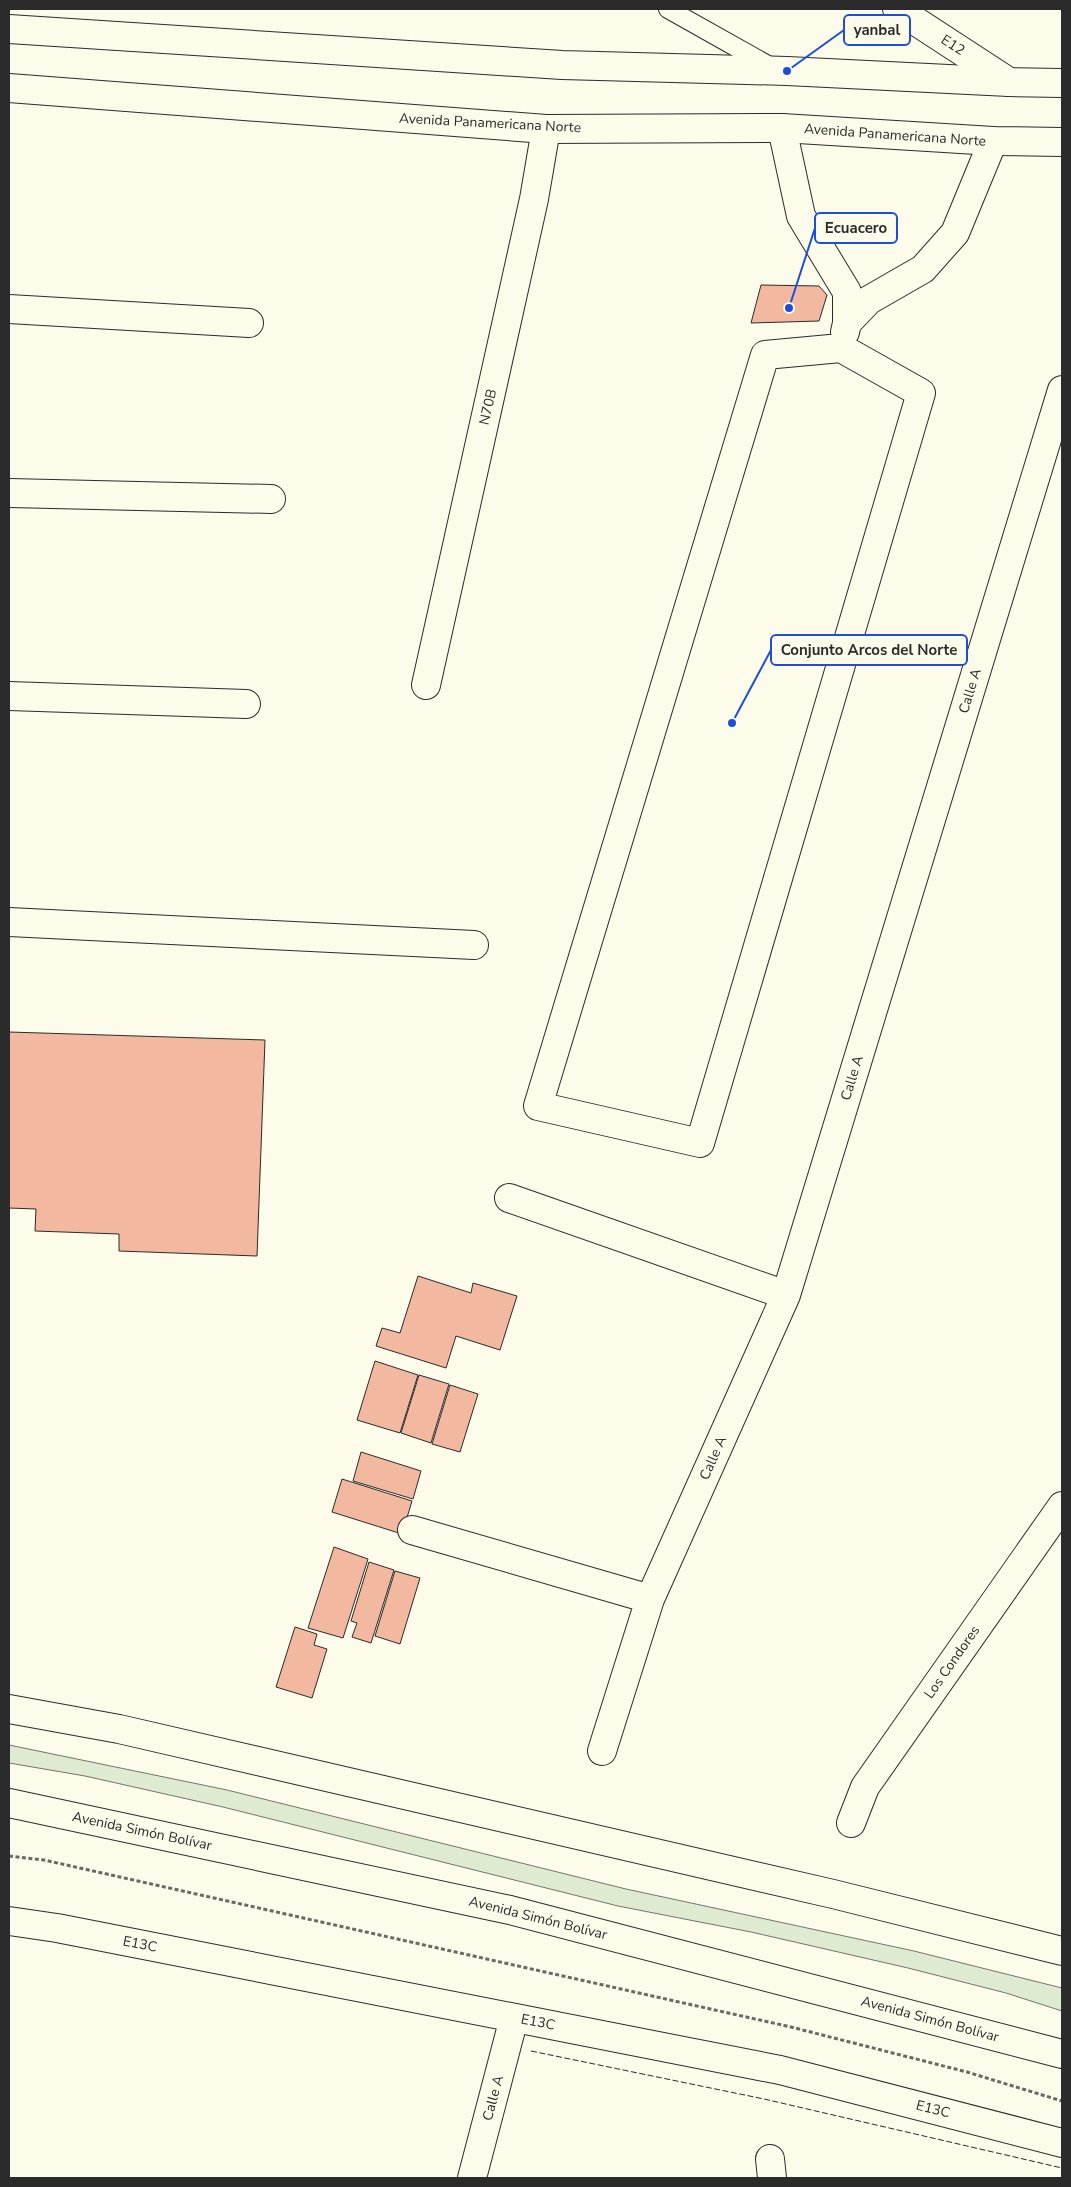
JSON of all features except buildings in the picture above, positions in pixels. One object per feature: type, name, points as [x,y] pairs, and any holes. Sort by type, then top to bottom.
[{"type":"main road","name":"E12","points":[[897,9],[1009,82]]},
{"type":"main road","points":[[9,29],[562,65],[778,71],[1062,83]]},
{"type":"main road","name":"Avenida Panamericana Norte","points":[[9,88],[546,129],[782,128],[992,141],[1062,142]]},
{"type":"main road","points":[[782,128],[801,216],[847,292],[844,336]]},
{"type":"main road","name":"N70B","points":[[426,685],[534,198],[546,129]]},
{"type":"main road","points":[[844,336],[921,393],[700,1144],[538,1106],[765,355],[844,336],[869,300],[923,268],[955,233],[992,141]]},
{"type":"main road","points":[[9,309],[249,324]]},
{"type":"main road","name":"Calle A","points":[[602,1751],[650,1599],[786,1295],[1062,390]]},
{"type":"main road","points":[[9,493],[271,499]]},
{"type":"main road","points":[[9,696],[246,704]]},
{"type":"main road","points":[[9,922],[474,945]]},
{"type":"main road","points":[[509,1198],[786,1295]]},
{"type":"main road","name":"Los Condores","points":[[851,1823],[865,1787],[1062,1506]]},
{"type":"main road","points":[[412,1530],[650,1599]]},
{"type":"main road","points":[[9,1709],[129,1731],[833,1894],[1062,1950]]},
{"type":"main road","name":"Avenida Simón Bolívar","points":[[9,1803],[510,1910],[1062,2054]]},
{"type":"main road","name":"E13C","points":[[9,1921],[57,1928],[780,2070],[1062,2143]]},
{"type":"main road","name":"Calle A","points":[[472,2178],[514,2018]]},
{"type":"lane","points":[[668,9],[778,71]]},
{"type":"path","points":[[9,1856],[44,1860],[791,2027],[967,2072],[1062,2101]]},
{"type":"green space","points":[[9,1745],[227,1790],[626,1889],[914,1951],[1062,1988],[1062,2011],[1006,1993],[908,1968],[751,1932],[618,1906],[223,1807],[85,1776],[9,1763]]},
{"type":"fence","points":[[531,2051],[764,2099],[1062,2168]]},
{"type":"place","name":"yanbal","points":[[787,71]]},
{"type":"place","name":"Ecuacero","points":[[789,308]]},
{"type":"place","name":"Conjunto Arcos del Norte","points":[[732,723]]}]
